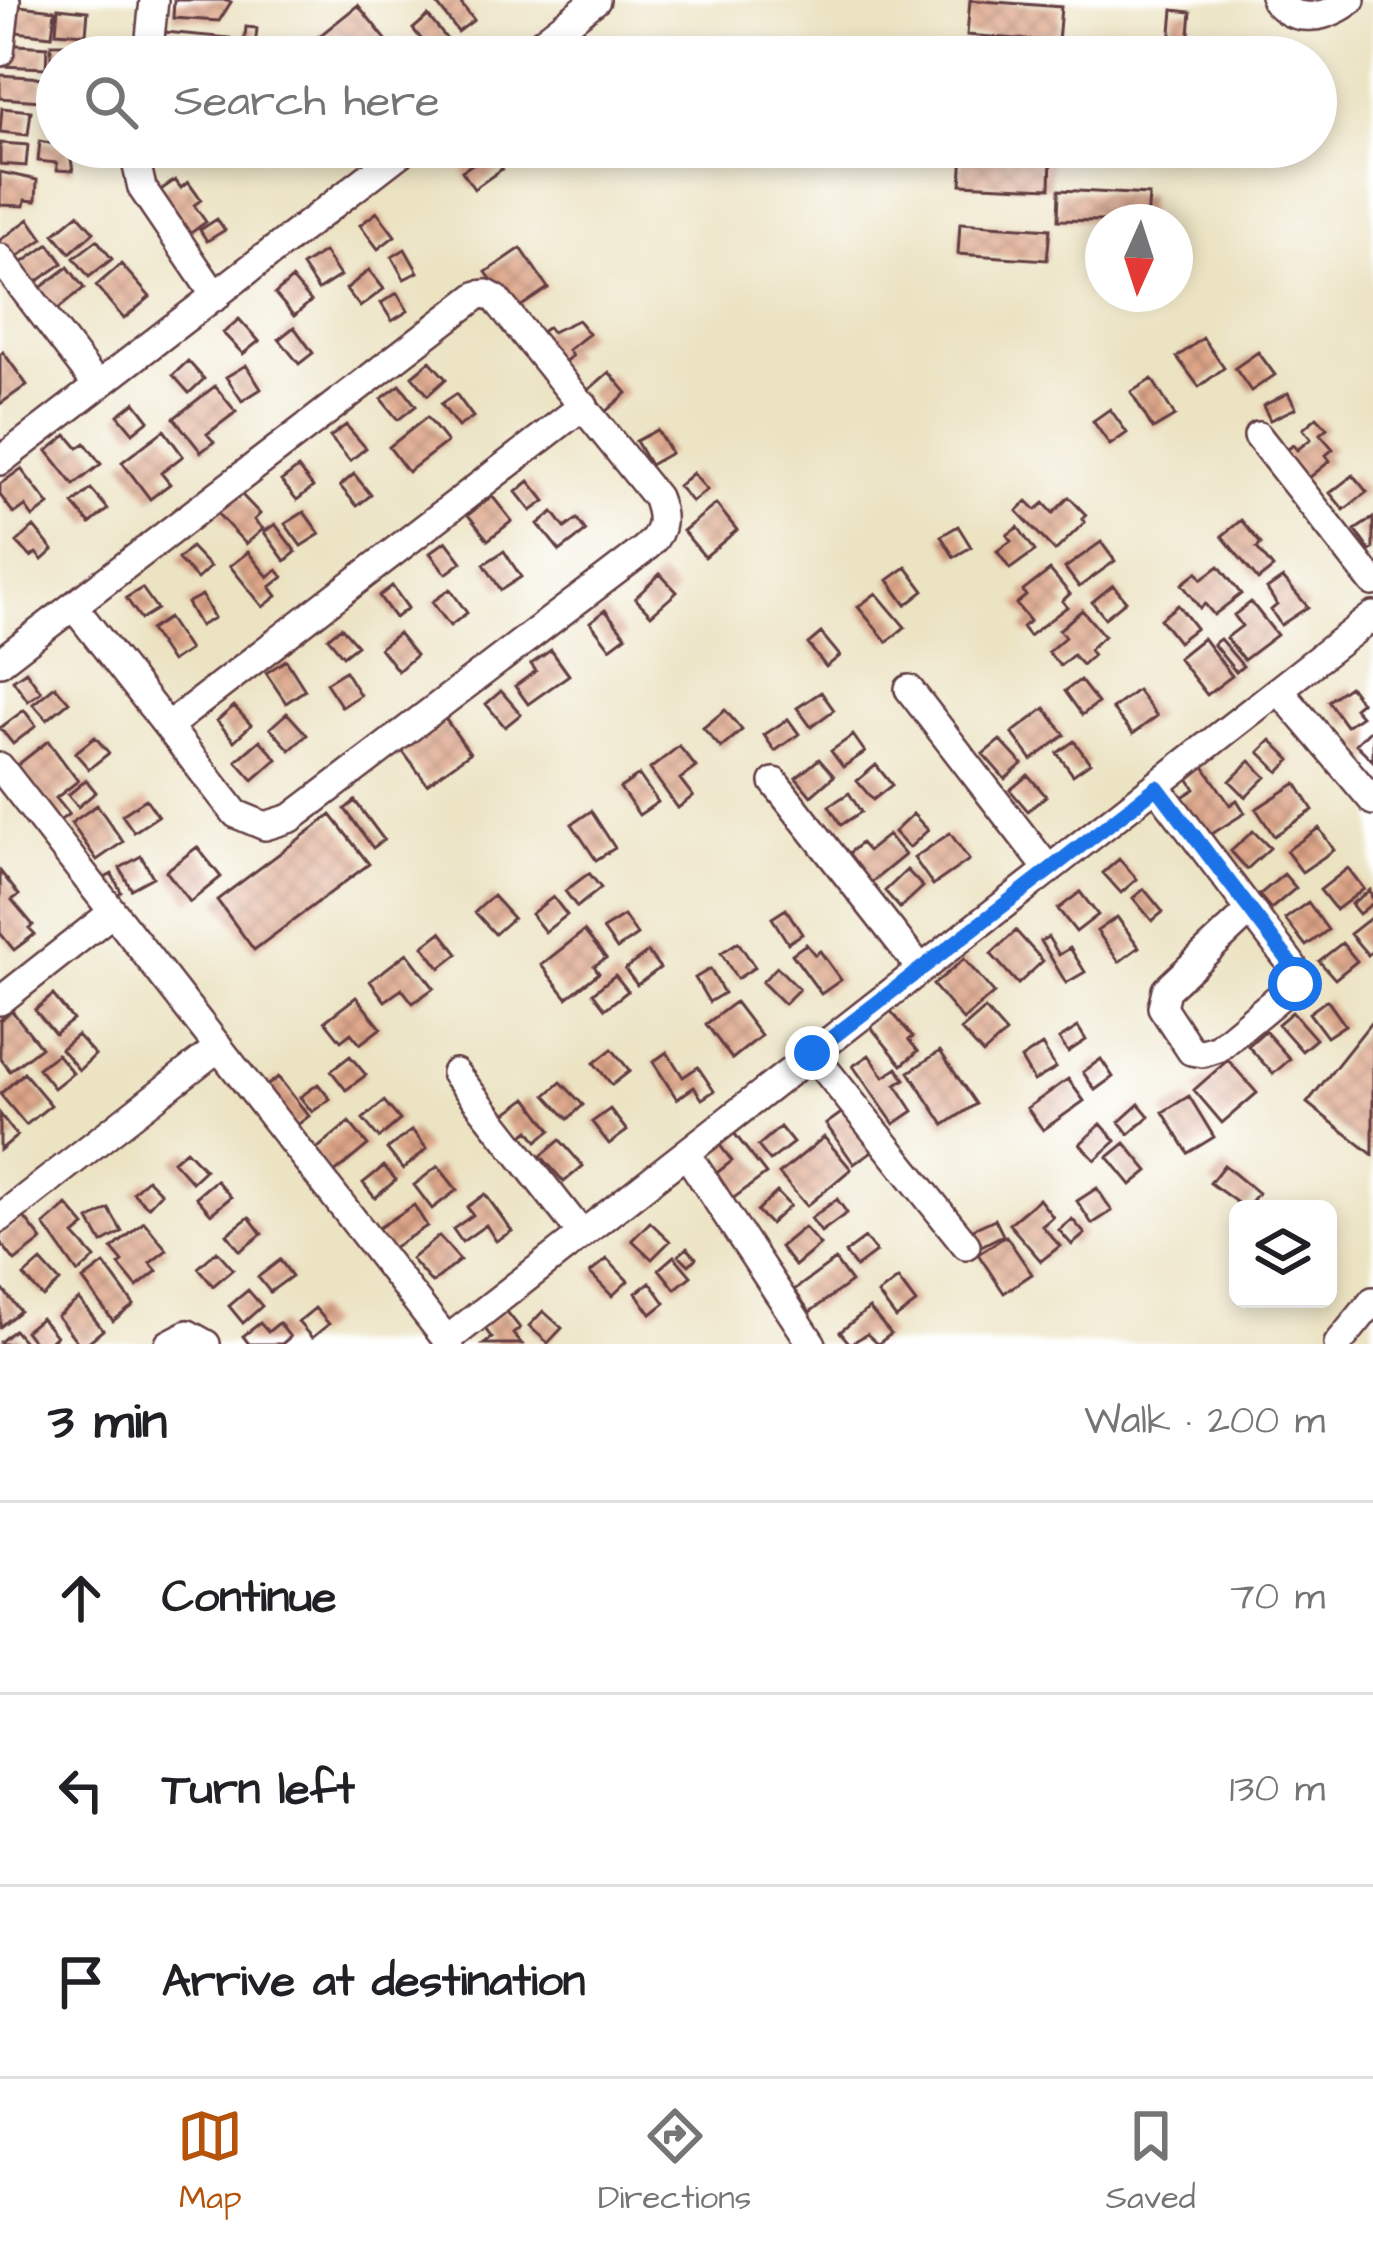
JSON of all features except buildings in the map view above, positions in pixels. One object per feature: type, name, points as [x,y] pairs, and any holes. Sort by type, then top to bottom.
[{"type":"street","points":[[0,52],[6,0]]},
{"type":"street","points":[[150,36],[154,0]]},
{"type":"street","points":[[550,36],[596,0]]},
{"type":"street","points":[[1275,0],[1282,9],[1312,18],[1334,13],[1352,0]]},
{"type":"street","points":[[137,168],[142,188],[216,297]]},
{"type":"street","points":[[0,461],[381,168]]},
{"type":"street","points":[[0,258],[98,385]]},
{"type":"street","points":[[0,662],[478,295],[496,299],[656,497],[661,510],[663,525],[656,540],[279,824],[265,826],[236,814],[74,607]]},
{"type":"street","points":[[168,726],[584,405]]},
{"type":"street","points":[[1258,436],[1373,582]]},
{"type":"street","points":[[0,767],[449,1342],[581,1233],[1373,616]]},
{"type":"street","points":[[910,689],[1048,870]]},
{"type":"street","points":[[1279,690],[1373,801]]},
{"type":"street","points":[[774,782],[921,969]]},
{"type":"street","points":[[1157,787],[1251,910],[1292,965],[1295,984],[1218,1048],[1191,1052],[1162,1007],[1166,990],[1251,910]]},
{"type":"street","points":[[0,1001],[113,912]]},
{"type":"street","points":[[0,1219],[219,1047]]},
{"type":"street","points":[[812,1053],[965,1245]]},
{"type":"street","points":[[455,1073],[581,1233]]},
{"type":"street","points":[[686,1153],[812,1344]]},
{"type":"street","points":[[1338,1344],[1373,1300]]},
{"type":"street","points":[[169,1344],[188,1334],[206,1344]]},
{"type":"route","points":[[812,1053],[1157,787],[1292,965],[1295,984]]}]
